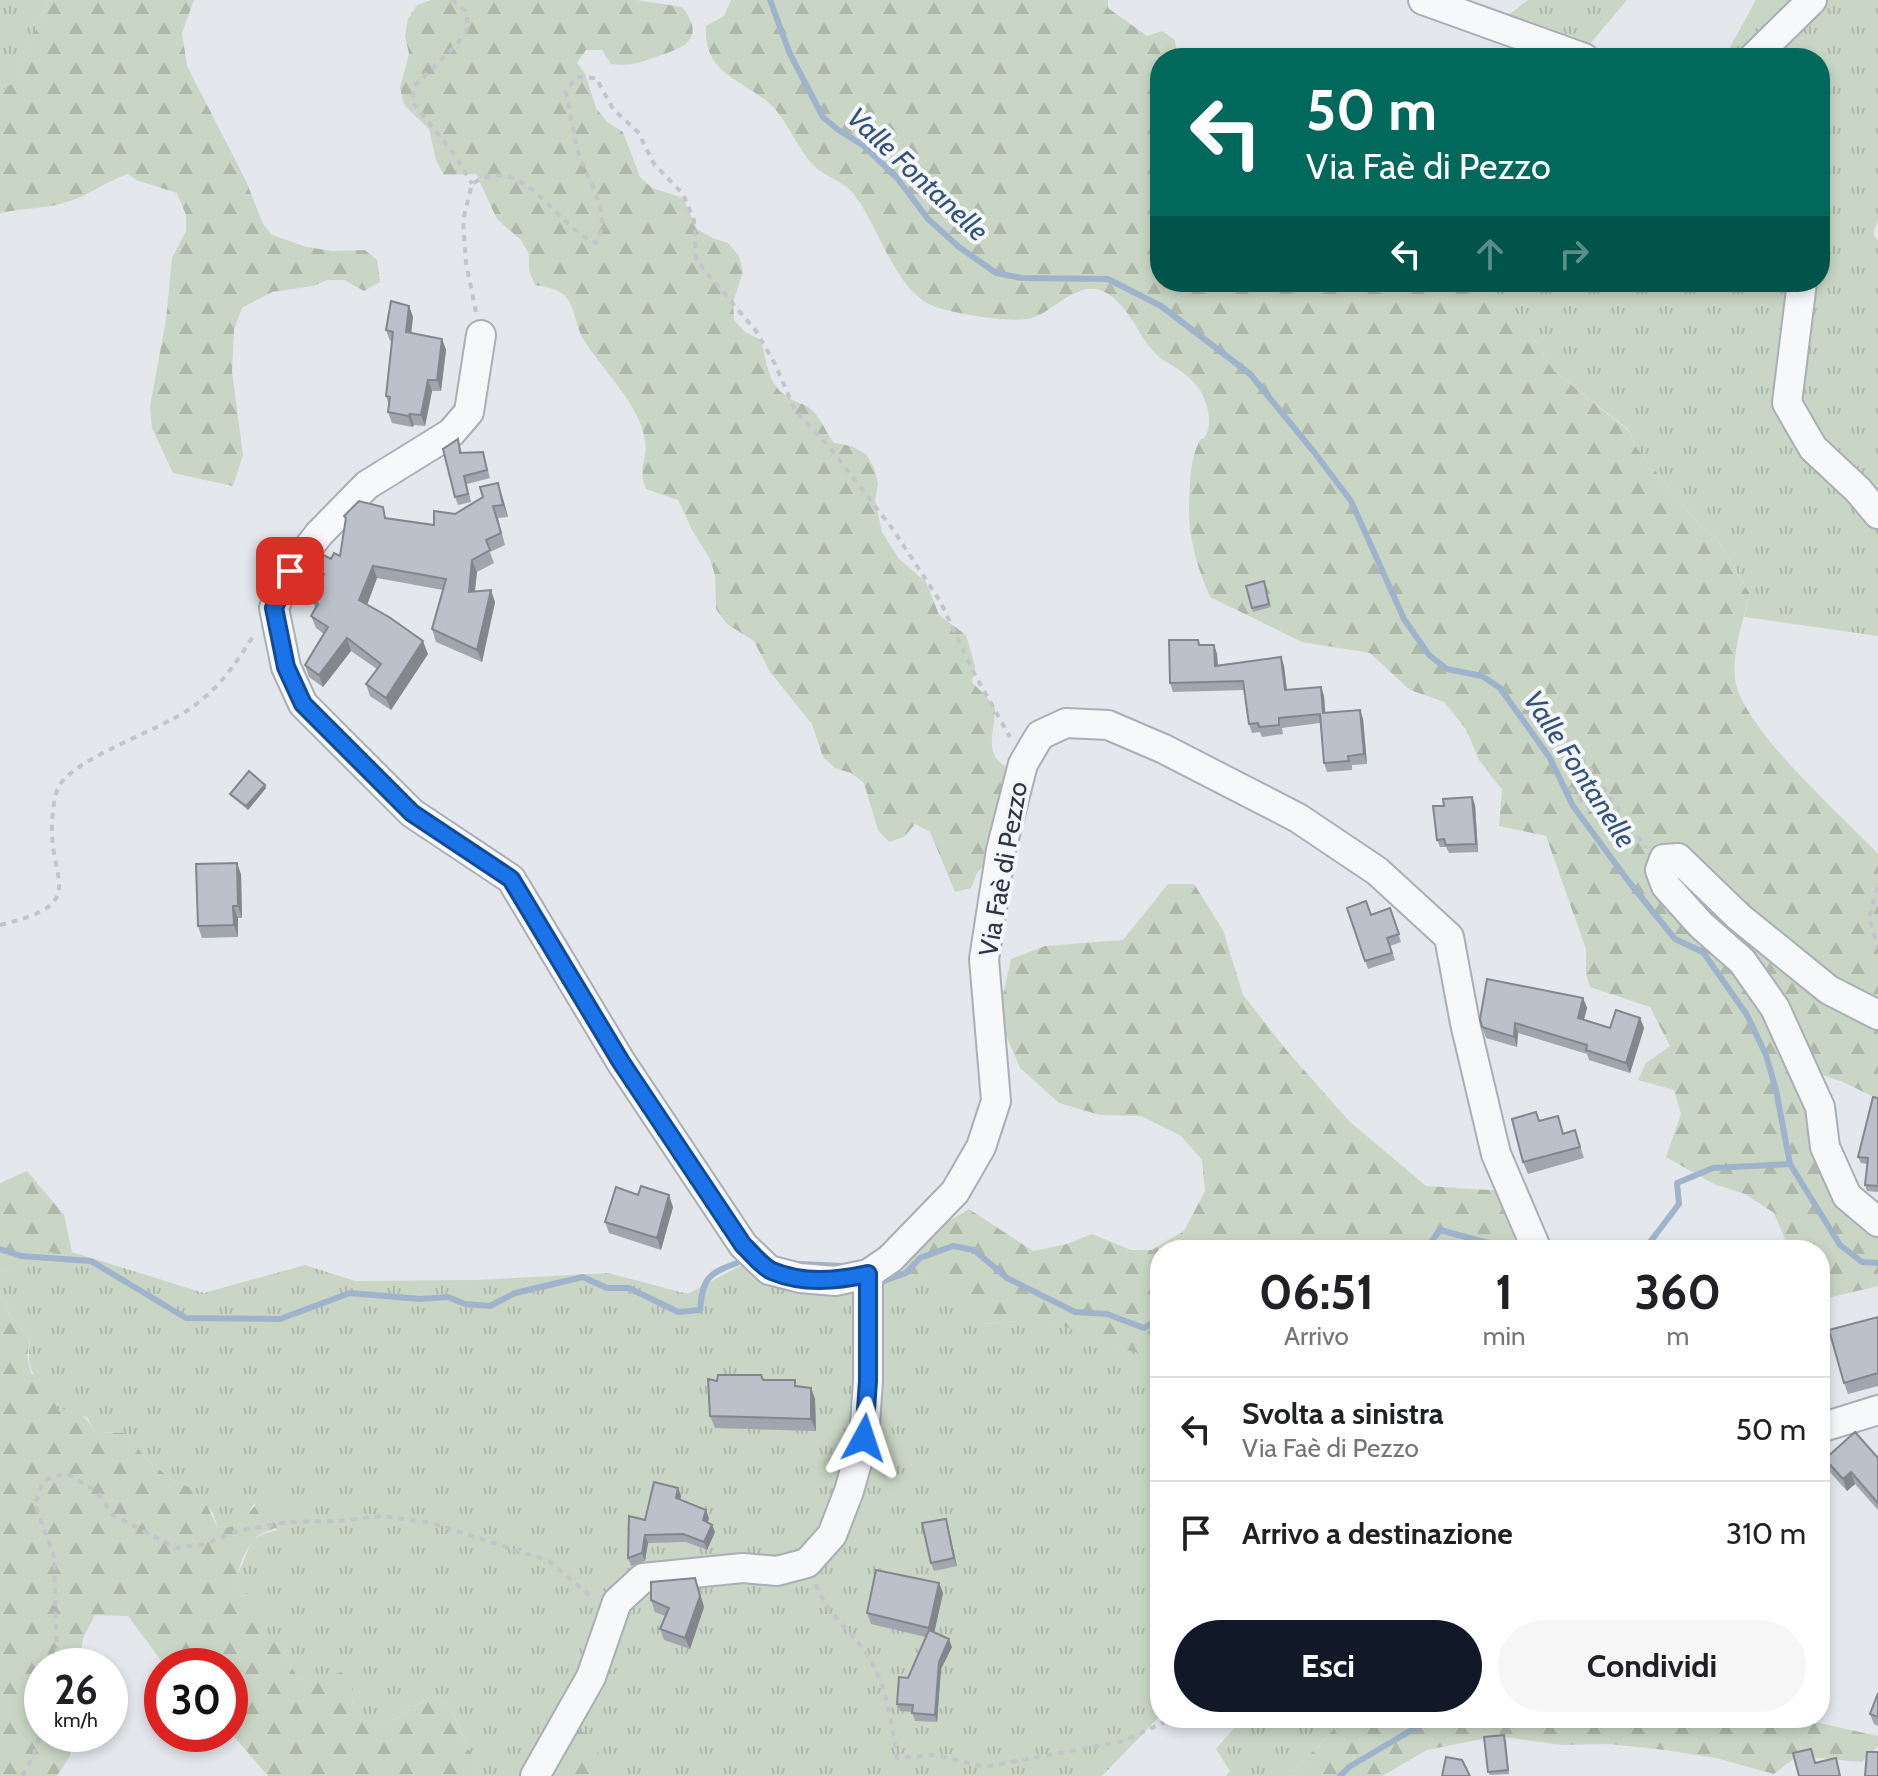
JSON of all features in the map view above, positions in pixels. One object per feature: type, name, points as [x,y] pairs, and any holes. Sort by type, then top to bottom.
[{"type":"street","points":[[1423,0],[1556,48]]},
{"type":"street","points":[[1765,48],[1812,0]]},
{"type":"street","points":[[1801,292],[1787,403],[1813,448],[1858,490],[1878,514]]},
{"type":"street","points":[[274,608],[290,571],[319,534],[367,485],[451,433],[469,412],[481,335]]},
{"type":"street","name":"Via Faè di Pezzo","points":[[274,608],[286,667],[303,704],[412,813],[511,879],[621,1062],[743,1245],[769,1270],[800,1278],[835,1281],[868,1274],[890,1259],[955,1192],[981,1147],[996,1101],[984,959],[1001,850],[1023,764],[1040,735],[1066,723],[1108,725],[1164,749],[1298,818],[1377,871],[1449,937],[1465,1023],[1496,1154],[1533,1240]]},
{"type":"street","points":[[1878,1015],[1829,990],[1739,917],[1678,858],[1664,859],[1660,870],[1666,886],[1701,925],[1742,961],[1775,1008],[1820,1107],[1825,1147],[1847,1196],[1878,1222]]},
{"type":"street","points":[[535,1776],[591,1677],[617,1602],[643,1578],[743,1568],[777,1571],[807,1563],[832,1535],[864,1438],[868,1381],[868,1274]]},
{"type":"street","points":[[1830,1425],[1878,1410]]},
{"type":"path","points":[[452,0],[466,11],[468,29],[414,86],[413,103],[455,155],[472,184]]},
{"type":"path","points":[[481,335],[466,263],[463,220],[472,184],[486,175],[505,175],[537,192],[583,238],[596,243],[602,233],[599,209],[594,184],[578,152],[566,92],[576,77],[596,78],[613,109],[638,132],[654,164],[683,194],[694,220],[696,260],[756,331],[775,364],[795,410],[831,449],[892,528],[940,601],[1023,764]]},
{"type":"path","points":[[0,925],[31,917],[48,909],[58,898],[60,882],[51,822],[55,797],[62,782],[110,750],[187,710],[206,696],[225,679],[274,608]]},
{"type":"path","points":[[1543,712],[1579,753],[1660,870]]},
{"type":"path","points":[[1570,788],[1613,829],[1637,836]]},
{"type":"path","points":[[1878,887],[1869,917],[1878,948]]},
{"type":"path","points":[[57,1648],[54,1557],[35,1504],[43,1481],[66,1473],[97,1492],[113,1515],[176,1548],[205,1544],[237,1531],[288,1522],[382,1516],[432,1523],[549,1561],[588,1596],[615,1608]]},
{"type":"path","points":[[807,1563],[823,1604],[867,1655],[886,1691],[897,1758],[936,1755],[985,1767],[1124,1741],[1152,1728]]},
{"type":"path","points":[[22,1776],[34,1752]]},
{"type":"green space","points":[[0,0],[49,0],[14,83],[0,92]]},
{"type":"green space","points":[[49,0],[194,0],[182,33],[187,66],[246,181],[263,224],[272,235],[307,247],[332,251],[365,250],[377,260],[380,282],[364,291],[344,280],[327,280],[313,286],[272,292],[242,308],[234,330],[232,371],[243,455],[233,486],[173,473],[152,428],[150,406],[166,320],[172,258],[186,231],[186,215],[177,193],[136,180],[128,174],[64,203],[0,213],[0,92],[14,82]]},
{"type":"green space","points":[[431,0],[637,0],[682,7],[688,15],[692,36],[676,49],[627,65],[611,64],[602,50],[586,50],[577,63],[585,73],[596,108],[607,122],[623,132],[640,177],[652,188],[683,198],[697,229],[728,243],[739,256],[743,271],[733,303],[734,320],[745,332],[761,340],[769,371],[780,391],[813,411],[834,443],[851,446],[866,454],[878,483],[875,500],[882,532],[899,559],[926,582],[939,615],[966,635],[975,666],[972,682],[995,706],[994,754],[1006,767],[1019,772],[988,861],[977,873],[971,888],[955,892],[930,832],[915,824],[904,837],[889,842],[878,830],[864,783],[851,773],[835,768],[823,757],[812,724],[770,672],[754,641],[727,624],[716,609],[715,575],[710,559],[678,500],[646,489],[642,474],[646,448],[642,427],[628,401],[584,340],[568,300],[558,291],[535,285],[529,270],[529,254],[521,240],[497,219],[476,174],[444,175],[436,160],[429,129],[404,105],[400,88],[409,54],[405,36],[408,19],[417,5]]},
{"type":"green space","points":[[731,0],[1108,0],[1108,8],[1147,36],[1162,31],[1175,40],[1176,48],[1150,48],[1150,292],[1496,292],[1514,308],[1554,371],[1629,431],[1635,446],[1701,527],[1717,539],[1750,594],[1735,658],[1735,679],[1755,722],[1796,771],[1878,854],[1878,1099],[1822,1075],[1801,1086],[1819,1159],[1878,1219],[1878,1286],[1830,1297],[1830,1240],[1786,1240],[1774,1213],[1745,1194],[1714,1184],[1666,1157],[1681,1114],[1674,1090],[1638,1080],[1646,1063],[1670,1046],[1650,1007],[1590,987],[1586,974],[1586,949],[1546,836],[1499,826],[1502,790],[1479,760],[1466,729],[1444,702],[1410,690],[1370,653],[1302,642],[1210,597],[1194,552],[1189,516],[1193,458],[1209,424],[1204,399],[1193,382],[1158,356],[1122,306],[1098,290],[1078,292],[1041,314],[1023,319],[997,319],[951,311],[931,305],[918,296],[896,270],[852,192],[812,164],[769,103],[732,78],[712,58],[706,26],[724,16]]},
{"type":"green space","points":[[1528,0],[1627,0],[1587,48],[1577,48],[1506,17]]},
{"type":"green space","points":[[1756,0],[1878,0],[1878,221],[1873,233],[1878,241],[1878,636],[1744,617],[1750,594],[1717,539],[1701,527],[1635,446],[1629,430],[1554,371],[1532,336],[1494,292],[1830,292],[1830,48],[1730,48]]},
{"type":"green space","points":[[1168,884],[1194,884],[1223,930],[1243,995],[1349,1121],[1426,1186],[1504,1191],[1518,1238],[1169,1240],[1184,1231],[1205,1191],[1202,1160],[1181,1136],[1141,1116],[1100,1115],[1059,1103],[1020,1068],[1003,1028],[1002,999],[1011,959],[1045,946],[1123,940]]},
{"type":"green space","points":[[27,1171],[64,1215],[72,1252],[65,1256],[50,1252],[22,1271],[6,1268],[0,1272],[0,1183]]},
{"type":"green space","points":[[969,1209],[1033,1251],[1067,1244],[1092,1234],[1131,1250],[1150,1250],[1150,1347],[1143,1354],[1046,1322],[983,1324],[934,1279],[914,1277],[900,1270],[904,1259],[918,1241]]},
{"type":"green space","points":[[50,1252],[65,1256],[72,1252],[204,1293],[305,1265],[355,1281],[477,1280],[608,1273],[688,1294],[754,1258],[849,1275],[900,1270],[914,1277],[934,1278],[984,1324],[1024,1321],[1055,1323],[1123,1349],[1143,1354],[1150,1347],[1150,1726],[1102,1776],[479,1776],[476,1761],[446,1703],[431,1696],[404,1714],[377,1723],[356,1717],[352,1684],[311,1683],[297,1677],[282,1647],[267,1640],[258,1626],[258,1610],[234,1592],[236,1578],[252,1543],[258,1537],[277,1530],[254,1503],[240,1522],[231,1527],[218,1528],[213,1513],[189,1487],[174,1481],[147,1460],[127,1433],[95,1432],[87,1417],[57,1409],[48,1390],[30,1366],[30,1340],[9,1314],[5,1299],[0,1297],[0,1272],[6,1268],[22,1270]]},
{"type":"green space","points":[[0,1297],[5,1299],[9,1314],[30,1340],[27,1356],[31,1373],[49,1387],[57,1409],[80,1414],[95,1432],[127,1433],[147,1460],[203,1498],[218,1528],[242,1521],[269,1494],[286,1500],[289,1518],[261,1534],[251,1544],[239,1568],[234,1591],[250,1594],[258,1610],[258,1626],[267,1639],[282,1647],[297,1677],[311,1683],[341,1672],[352,1684],[356,1717],[377,1723],[404,1714],[431,1696],[446,1703],[476,1761],[479,1776],[268,1776],[247,1752],[248,1648],[152,1648],[128,1616],[95,1615],[83,1638],[82,1648],[24,1648],[24,1752],[70,1752],[70,1756],[57,1776],[0,1776]]},
{"type":"green space","points":[[1830,1725],[1878,1736],[1878,1746],[1862,1762],[1797,1756],[1774,1774],[1716,1758],[1665,1750],[1609,1744],[1562,1745],[1497,1736],[1427,1750],[1382,1776],[1290,1776],[1335,1728],[1830,1728]]},
{"type":"green space","points":[[568,1728],[592,1738],[598,1750],[602,1776],[530,1776]]},
{"type":"green space","points":[[1234,1728],[1335,1728],[1290,1776],[1226,1776],[1230,1771],[1216,1749]]},
{"type":"building","points":[[391,301],[409,306],[406,332],[442,339],[437,380],[428,380],[421,415],[388,412],[390,397],[386,396],[393,332],[386,330]]},
{"type":"building","points":[[458,439],[460,453],[483,452],[487,470],[464,476],[468,494],[455,497],[443,449]]},
{"type":"building","points":[[498,483],[503,505],[493,506],[501,533],[486,540],[490,550],[472,560],[469,592],[491,590],[477,650],[432,629],[446,579],[373,566],[359,600],[423,641],[386,698],[366,684],[381,664],[347,638],[319,675],[305,665],[328,627],[311,616],[318,604],[313,601],[324,574],[304,563],[314,550],[331,559],[334,553],[340,556],[344,516],[359,501],[383,507],[385,518],[434,525],[434,511],[455,514],[483,497],[480,487]]},
{"type":"building","points":[[1264,581],[1269,604],[1252,608],[1246,586]]},
{"type":"building","points":[[1169,640],[1198,640],[1199,645],[1214,645],[1215,666],[1281,657],[1285,690],[1321,687],[1323,713],[1360,710],[1364,754],[1348,756],[1349,761],[1324,763],[1320,714],[1279,718],[1279,725],[1259,727],[1258,723],[1249,724],[1243,681],[1170,683]]},
{"type":"building","points":[[249,771],[265,785],[246,806],[230,794]]},
{"type":"building","points":[[1472,797],[1476,844],[1446,845],[1444,839],[1437,840],[1433,806],[1444,806],[1443,799]]},
{"type":"building","points":[[237,863],[238,906],[233,906],[234,925],[198,926],[196,864]]},
{"type":"building","points":[[1366,901],[1371,915],[1390,908],[1399,934],[1387,938],[1392,953],[1365,961],[1347,908]]},
{"type":"building","points":[[1487,979],[1583,998],[1578,1018],[1610,1028],[1616,1010],[1640,1018],[1626,1063],[1586,1050],[1587,1045],[1515,1023],[1514,1037],[1482,1027],[1480,1019]]},
{"type":"building","points":[[1873,1097],[1878,1098],[1878,1186],[1865,1185],[1868,1158],[1858,1157]]},
{"type":"building","points":[[1536,1112],[1539,1121],[1558,1116],[1563,1134],[1575,1130],[1580,1147],[1523,1162],[1512,1119]]},
{"type":"building","points":[[641,1186],[669,1195],[657,1238],[605,1222],[616,1187],[638,1195]]},
{"type":"building","points":[[1878,1317],[1878,1373],[1844,1383],[1830,1330]]},
{"type":"building","points":[[718,1375],[761,1375],[763,1380],[795,1380],[795,1386],[811,1388],[811,1419],[710,1416],[708,1379],[717,1381]]},
{"type":"building","points":[[1855,1432],[1878,1458],[1878,1503],[1851,1472],[1843,1479],[1830,1465],[1830,1454]]},
{"type":"building","points":[[654,1482],[678,1488],[676,1498],[706,1510],[703,1520],[712,1525],[704,1542],[683,1534],[645,1535],[642,1553],[628,1558],[629,1516],[645,1520]]},
{"type":"building","points":[[946,1519],[954,1558],[931,1563],[922,1523]]},
{"type":"building","points":[[876,1570],[939,1583],[929,1628],[867,1613]]},
{"type":"building","points":[[695,1578],[700,1596],[685,1638],[660,1629],[669,1608],[651,1600],[651,1582]]},
{"type":"building","points":[[929,1630],[949,1639],[939,1662],[935,1715],[912,1713],[913,1705],[897,1704],[899,1677],[908,1678]]},
{"type":"building","points":[[1878,1693],[1878,1717],[1870,1714]]},
{"type":"building","points":[[1504,1735],[1508,1770],[1488,1772],[1484,1737]]},
{"type":"building","points":[[1811,1749],[1815,1763],[1836,1758],[1840,1776],[1799,1776],[1793,1753]]},
{"type":"building","points":[[1867,1752],[1878,1752],[1878,1776],[1865,1776]]},
{"type":"building","points":[[1446,1757],[1462,1760],[1470,1776],[1442,1776]]},
{"type":"waterway","name":"Valle Fontanelle","points":[[770,0],[790,54],[823,117],[864,146],[898,179],[928,219],[959,247],[996,273],[1022,278],[1108,279],[1161,306],[1250,374],[1351,501],[1404,619],[1429,655],[1447,669],[1482,676],[1500,688],[1550,758],[1573,806],[1629,882],[1675,939],[1703,952],[1747,1015],[1766,1055],[1790,1164],[1840,1245],[1862,1262],[1878,1263]]},
{"type":"waterway","points":[[1652,1240],[1679,1204],[1677,1183],[1713,1168],[1790,1164]]},
{"type":"waterway","points":[[1432,1240],[1440,1230],[1477,1240]]},
{"type":"waterway","points":[[884,1281],[906,1273],[920,1258],[953,1246],[974,1250],[1007,1278],[1075,1312],[1107,1314],[1144,1328],[1150,1324]]},
{"type":"waterway","points":[[0,1249],[21,1256],[91,1261],[186,1318],[280,1319],[350,1293],[420,1299],[448,1297],[465,1304],[490,1306],[515,1293],[583,1277],[607,1288],[629,1288],[678,1312],[700,1310],[708,1279],[719,1270],[737,1263]]},
{"type":"waterway","points":[[799,1264],[843,1266]]},
{"type":"waterway","points":[[1340,1776],[1349,1767],[1415,1728]]},
{"type":"route","points":[[290,571],[274,608],[286,667],[303,704],[412,813],[511,879],[621,1062],[743,1245],[769,1270],[800,1278],[835,1281],[868,1274],[868,1381],[864,1438]]}]
